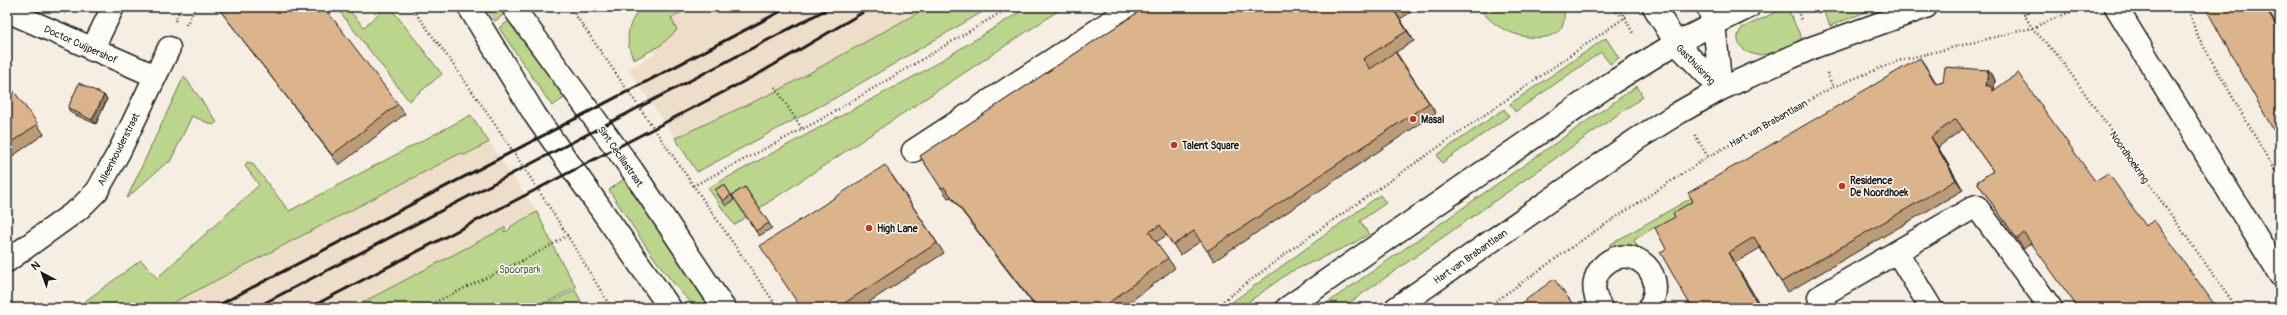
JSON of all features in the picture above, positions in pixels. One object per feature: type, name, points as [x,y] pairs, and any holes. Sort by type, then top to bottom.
[{"type":"street","points":[[92,50],[113,7]]},
{"type":"street","points":[[468,7],[535,115],[670,308]]},
{"type":"street","name":"Sint Ceciliastraat","points":[[513,7],[632,170],[724,308]]},
{"type":"street","points":[[913,151],[1133,7]]},
{"type":"street","name":"Gasthuisring","points":[[1654,7],[1676,43],[1721,89]]},
{"type":"street","points":[[1287,308],[1612,82],[1676,43],[1711,15],[1749,7]]},
{"type":"street","name":"Hart van Brabantlaan","points":[[1396,308],[1637,139],[1721,89],[1814,47],[1926,7]]},
{"type":"street","points":[[2116,7],[2280,274]]},
{"type":"street","name":"Doctor Cuijpershof","points":[[7,11],[92,50],[155,76]]},
{"type":"street","name":"Gasthuisring","points":[[1711,15],[1721,89]]},
{"type":"street","name":"Alleenhouderstraat","points":[[7,261],[79,209],[97,191],[119,152],[169,48]]},
{"type":"street","points":[[1826,308],[1819,297],[1976,206],[2041,305]]},
{"type":"street","points":[[1897,252],[1931,308]]},
{"type":"street","points":[[1601,308],[1596,299],[1594,286],[1597,275],[1603,266],[1612,259],[1624,257],[1640,261],[1653,274],[1656,286],[1655,298],[1649,308]]},
{"type":"path","points":[[411,7],[500,133],[568,236],[610,308]]},
{"type":"path","points":[[570,7],[778,308]]},
{"type":"path","points":[[693,186],[802,129],[1010,7]]},
{"type":"path","points":[[1610,7],[1624,18]]},
{"type":"path","points":[[1619,7],[1624,18]]},
{"type":"path","name":"Noordhoekring","points":[[2020,7],[2032,28],[2059,57],[2237,308]]},
{"type":"path","name":"Hart van Brabantlaan","points":[[1486,308],[1589,235],[1708,157],[1833,87],[1913,56],[2032,28],[2082,7]]},
{"type":"path","points":[[2188,7],[2196,33],[2280,180]]},
{"type":"path","points":[[1214,308],[1315,233],[1624,18]]},
{"type":"path","points":[[775,87],[802,129]]},
{"type":"path","points":[[424,308],[472,283],[499,272],[568,236]]},
{"type":"shaded area","points":[[691,7],[928,7],[779,90],[675,138],[628,69],[655,55],[653,51],[661,45],[671,18]]},
{"type":"shaded area","points":[[489,142],[536,211],[352,308],[164,308],[461,153],[465,155]]},
{"type":"green space","points":[[336,7],[349,7],[348,9],[364,27],[382,10],[380,7],[390,7],[442,74],[409,101]]},
{"type":"green space","points":[[486,7],[507,7],[569,95],[552,106],[499,28],[510,20],[506,13],[495,21]]},
{"type":"green space","points":[[642,7],[691,7],[671,18],[677,30],[661,45],[634,60],[628,39],[630,25]]},
{"type":"green space","points":[[928,7],[991,7],[837,97],[697,172],[675,138],[779,90]]},
{"type":"green space","points":[[1028,7],[1064,7],[734,225],[708,188],[924,71]]},
{"type":"green space","points":[[1479,7],[1563,7],[1564,19],[1562,27],[1556,33],[1539,38],[1529,37],[1510,32],[1496,25]]},
{"type":"green space","points":[[1787,7],[1802,39],[1788,47],[1762,55],[1753,54],[1746,51],[1740,45],[1738,36],[1742,28]]},
{"type":"green space","points":[[1821,7],[1878,7],[1830,26]]},
{"type":"green space","points":[[1606,38],[1619,58],[1610,64],[1601,52],[1515,112],[1510,104]]},
{"type":"green space","points":[[184,76],[217,122],[213,125],[192,116],[170,162],[166,163],[127,198]]},
{"type":"green space","points":[[1637,86],[1643,97],[1342,308],[1320,308]]},
{"type":"green space","points":[[1504,109],[1509,116],[1442,163],[1437,155]]},
{"type":"green space","points":[[471,115],[489,142],[465,155],[461,153],[163,308],[76,308],[141,260],[157,278],[259,185],[245,166],[247,162],[252,163],[289,211]]},
{"type":"green space","points":[[625,178],[713,308],[696,308],[671,281],[639,236],[609,190]]},
{"type":"green space","points":[[1380,195],[1386,203],[1360,221],[1369,234],[1352,244],[1290,272],[1240,308],[1224,308]]},
{"type":"green space","points":[[1693,197],[1696,202],[1662,238],[1655,227],[1634,240],[1639,250],[1612,249],[1609,245]]},
{"type":"green space","name":"Spoorpark","points":[[537,212],[556,252],[576,287],[536,308],[352,308],[506,227],[504,232],[509,230],[511,226]]},
{"type":"green space","points":[[575,290],[585,308],[540,308]]},
{"type":"building","points":[[222,7],[324,7],[398,104],[332,155],[219,9]]},
{"type":"building","name":"Talent Square","points":[[1146,7],[1397,7],[1393,9],[1407,31],[1363,59],[1370,69],[1395,52],[1429,103],[1207,251],[1194,231],[1173,245],[1160,225],[1149,232],[1168,258],[1102,308],[1037,308],[944,187],[941,188],[920,156]]},
{"type":"building","points":[[2205,7],[2265,7],[2280,33],[2280,142]]},
{"type":"building","name":"Residence De Noordhoek","points":[[1920,58],[1936,84],[1943,82],[1945,67],[1988,70],[1986,86],[1990,86],[1993,91],[2018,73],[2095,181],[2108,173],[2146,226],[2154,220],[2217,308],[2078,308],[2024,233],[2017,239],[1977,182],[1993,171],[1956,119],[1931,137],[1956,180],[1781,282],[1754,237],[1728,253],[1760,308],[1692,308],[1660,252],[1666,249],[1655,228],[1675,217],[1673,213],[1693,201],[1688,193]]},
{"type":"building","points":[[7,82],[38,124],[7,145]]},
{"type":"building","points":[[79,83],[104,95],[92,120],[68,108]]},
{"type":"building","name":"High Lane","points":[[885,165],[937,243],[837,308],[801,308],[760,246]]},
{"type":"building","points":[[724,184],[731,195],[723,201],[715,190]]},
{"type":"building","points":[[745,187],[769,223],[756,231],[732,195]]},
{"type":"building","points":[[1554,279],[1576,308],[1515,308]]},
{"type":"railway","points":[[213,308],[789,7]]},
{"type":"railway","points":[[255,308],[831,7]]},
{"type":"railway","points":[[309,308],[760,73],[872,7]]},
{"type":"place","name":"Masal","points":[[1413,119]]},
{"type":"place","name":"Talent Square","points":[[1174,145]]},
{"type":"place","name":"Residence De Noordhoek","points":[[1842,186]]},
{"type":"place","name":"High Lane","points":[[869,228]]}]
